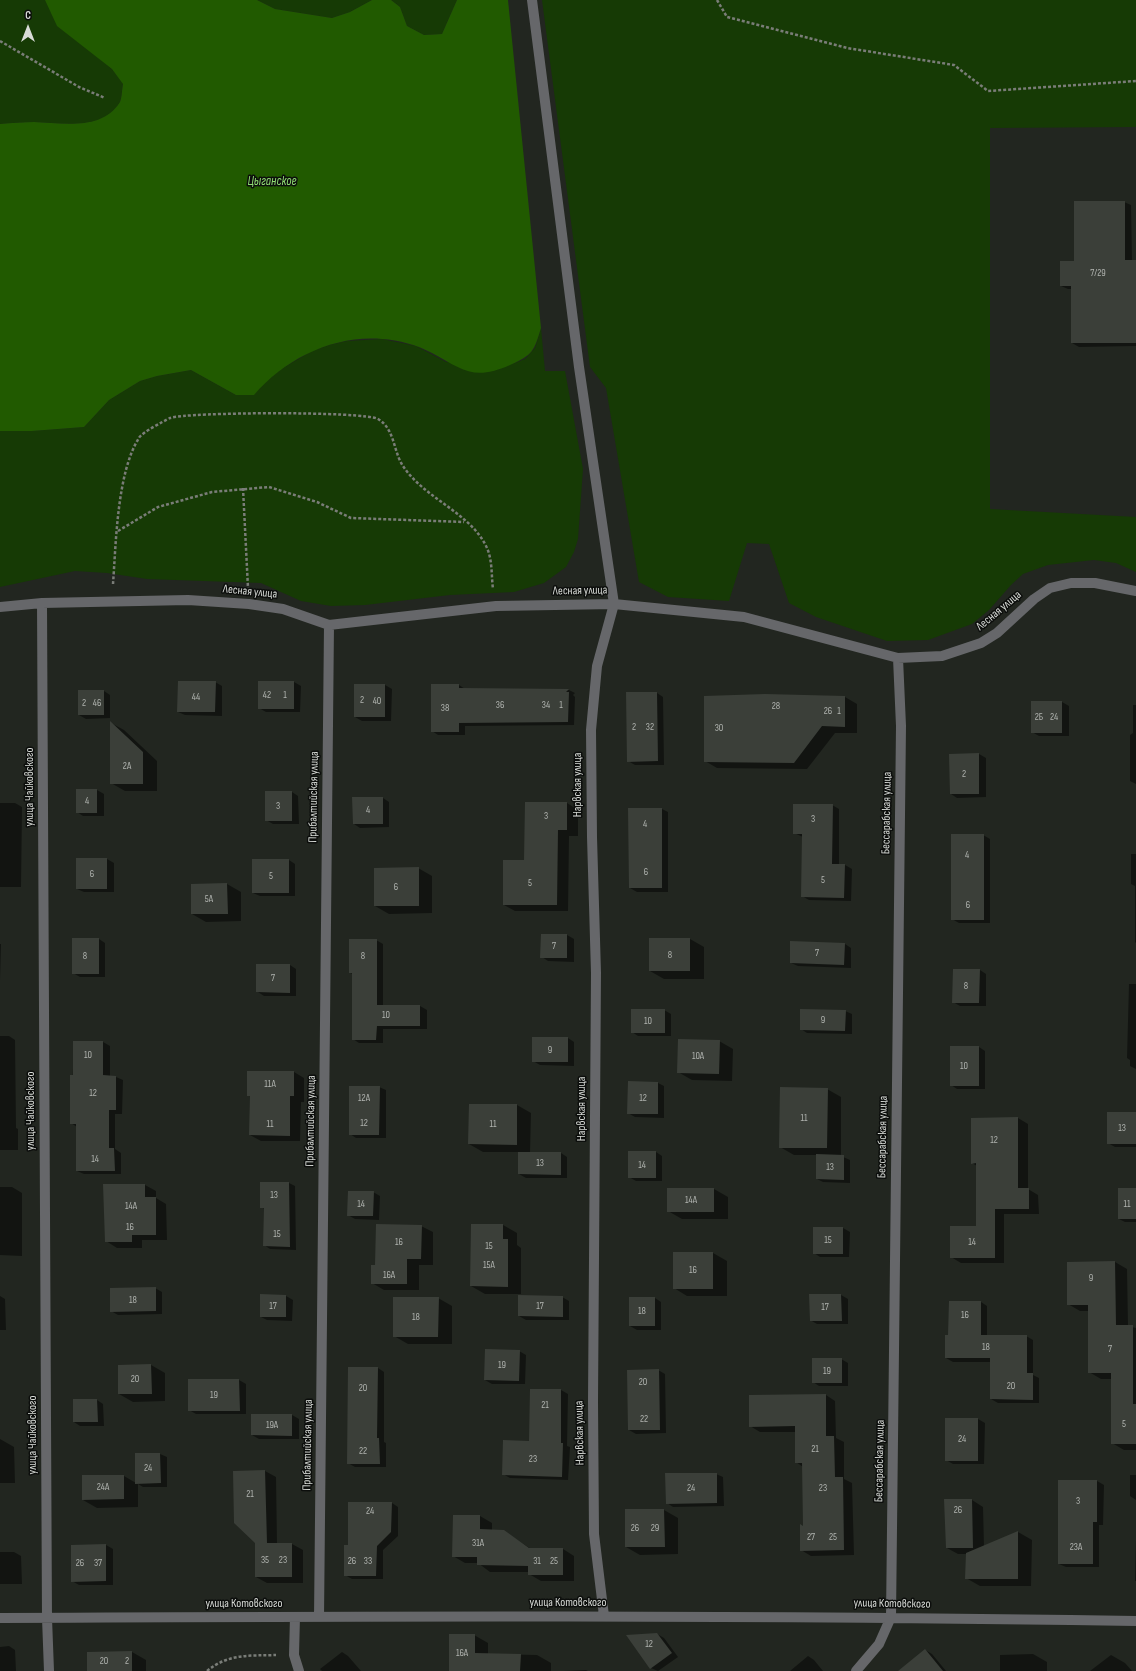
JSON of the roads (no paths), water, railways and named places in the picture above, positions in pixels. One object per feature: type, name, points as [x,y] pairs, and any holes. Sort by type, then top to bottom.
[{"type":"street","points":[[532,0],[579,367],[614,604]]},
{"type":"street","name":"Лесная улица","points":[[0,608],[42,603],[188,600],[283,608],[329,625],[496,606],[614,604],[744,617],[898,658],[942,656],[980,643],[997,633],[1034,599],[1050,588],[1072,583],[1095,583],[1136,591]]},
{"type":"street","name":"улица Чайковского","points":[[42,603],[47,1618],[49,1671]]},
{"type":"street","name":"Нарвская улица","points":[[604,1616],[594,1534],[592,1401],[596,973],[592,837],[591,730],[597,666],[614,604]]},
{"type":"street","name":"Прибалтийская улица","points":[[319,1617],[329,625]]},
{"type":"street","name":"Бессарабская улица","points":[[891,1617],[901,742],[898,658]]},
{"type":"street","name":"улица Котовского","points":[[0,1618],[604,1616],[1136,1620]]},
{"type":"street","points":[[295,1617],[294,1655],[299,1671]]},
{"type":"street","points":[[856,1671],[879,1644],[891,1617]]},
{"type":"water","name":"Цыганское","points":[[45,0],[257,0],[275,9],[332,18],[350,12],[372,0],[391,0],[400,7],[407,26],[424,35],[442,34],[457,0],[508,0],[541,328],[532,351],[524,358],[498,370],[478,373],[461,368],[414,345],[382,339],[346,341],[328,345],[295,360],[280,370],[254,395],[236,395],[191,370],[157,376],[140,381],[109,400],[84,427],[32,431],[0,431],[0,124],[34,122],[69,124],[93,121],[103,118],[112,111],[120,102],[122,95],[123,84],[112,69],[57,26]]}]
